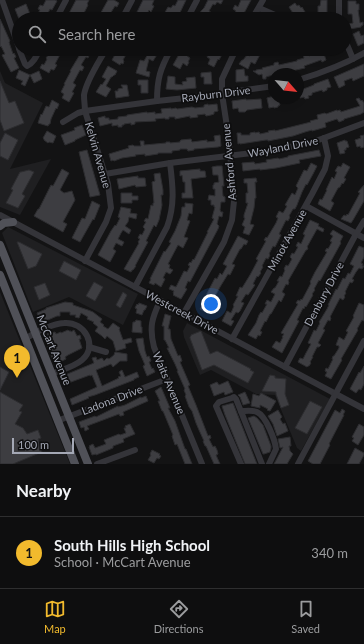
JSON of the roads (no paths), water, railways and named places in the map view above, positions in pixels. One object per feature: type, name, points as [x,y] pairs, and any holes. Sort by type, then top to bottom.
[{"type":"main road","points":[[0,226],[4,223],[13,222]]},
{"type":"main road","name":"McCart Avenue","points":[[0,244],[88,464]]},
{"type":"main road","name":"McCart Avenue","points":[[0,275],[74,464]]},
{"type":"street","points":[[2,0],[12,29]]},
{"type":"street","points":[[60,12],[66,0]]},
{"type":"street","points":[[126,12],[132,0]]},
{"type":"street","points":[[191,12],[197,0]]},
{"type":"street","points":[[256,12],[263,0]]},
{"type":"street","points":[[339,0],[339,12]]},
{"type":"street","points":[[259,8],[268,12]]},
{"type":"street","points":[[304,78],[322,73],[364,53]]},
{"type":"street","points":[[21,56],[24,64],[28,66],[33,62],[36,56]]},
{"type":"street","name":"Kelvin Avenue","points":[[85,261],[106,222],[111,208],[108,184],[85,111],[84,101],[86,90],[103,56]]},
{"type":"street","points":[[157,101],[159,75],[168,56]]},
{"type":"street","name":"Ashford Avenue","points":[[184,314],[224,242],[232,220],[234,201],[222,94],[222,79],[233,56]]},
{"type":"street","name":"Rayburn Drive","points":[[63,122],[78,113],[85,111],[268,87]]},
{"type":"street","name":"Wayland Drive","points":[[105,174],[170,163],[269,151],[310,143],[364,123]]},
{"type":"street","name":"Minot Avenue","points":[[232,339],[316,188],[328,161],[328,150],[324,138]]},
{"type":"street","points":[[135,287],[171,217],[173,190],[170,163]]},
{"type":"street","points":[[306,206],[364,238]]},
{"type":"street","name":"Westcreek Drive","points":[[0,215],[364,409]]},
{"type":"street","name":"Denbury Drive","points":[[285,367],[364,221]]},
{"type":"street","name":"Waits Avenue","points":[[160,301],[151,324],[154,347],[202,464]]},
{"type":"street","points":[[25,339],[35,333],[59,324],[69,323],[78,326],[87,335],[89,338],[89,350],[85,357],[75,365],[51,374]]},
{"type":"street","points":[[298,464],[364,341]]},
{"type":"street","points":[[89,347],[106,352]]},
{"type":"street","name":"Ladona Drive","points":[[57,421],[167,379]]},
{"type":"street","points":[[241,464],[216,406],[219,402],[234,397],[241,410],[262,464]]},
{"type":"street","points":[[241,410],[258,412],[266,421],[276,449],[270,464]]},
{"type":"street","points":[[97,464],[135,450]]},
{"type":"place","name":"South Hills High School","points":[[17,378]]}]
